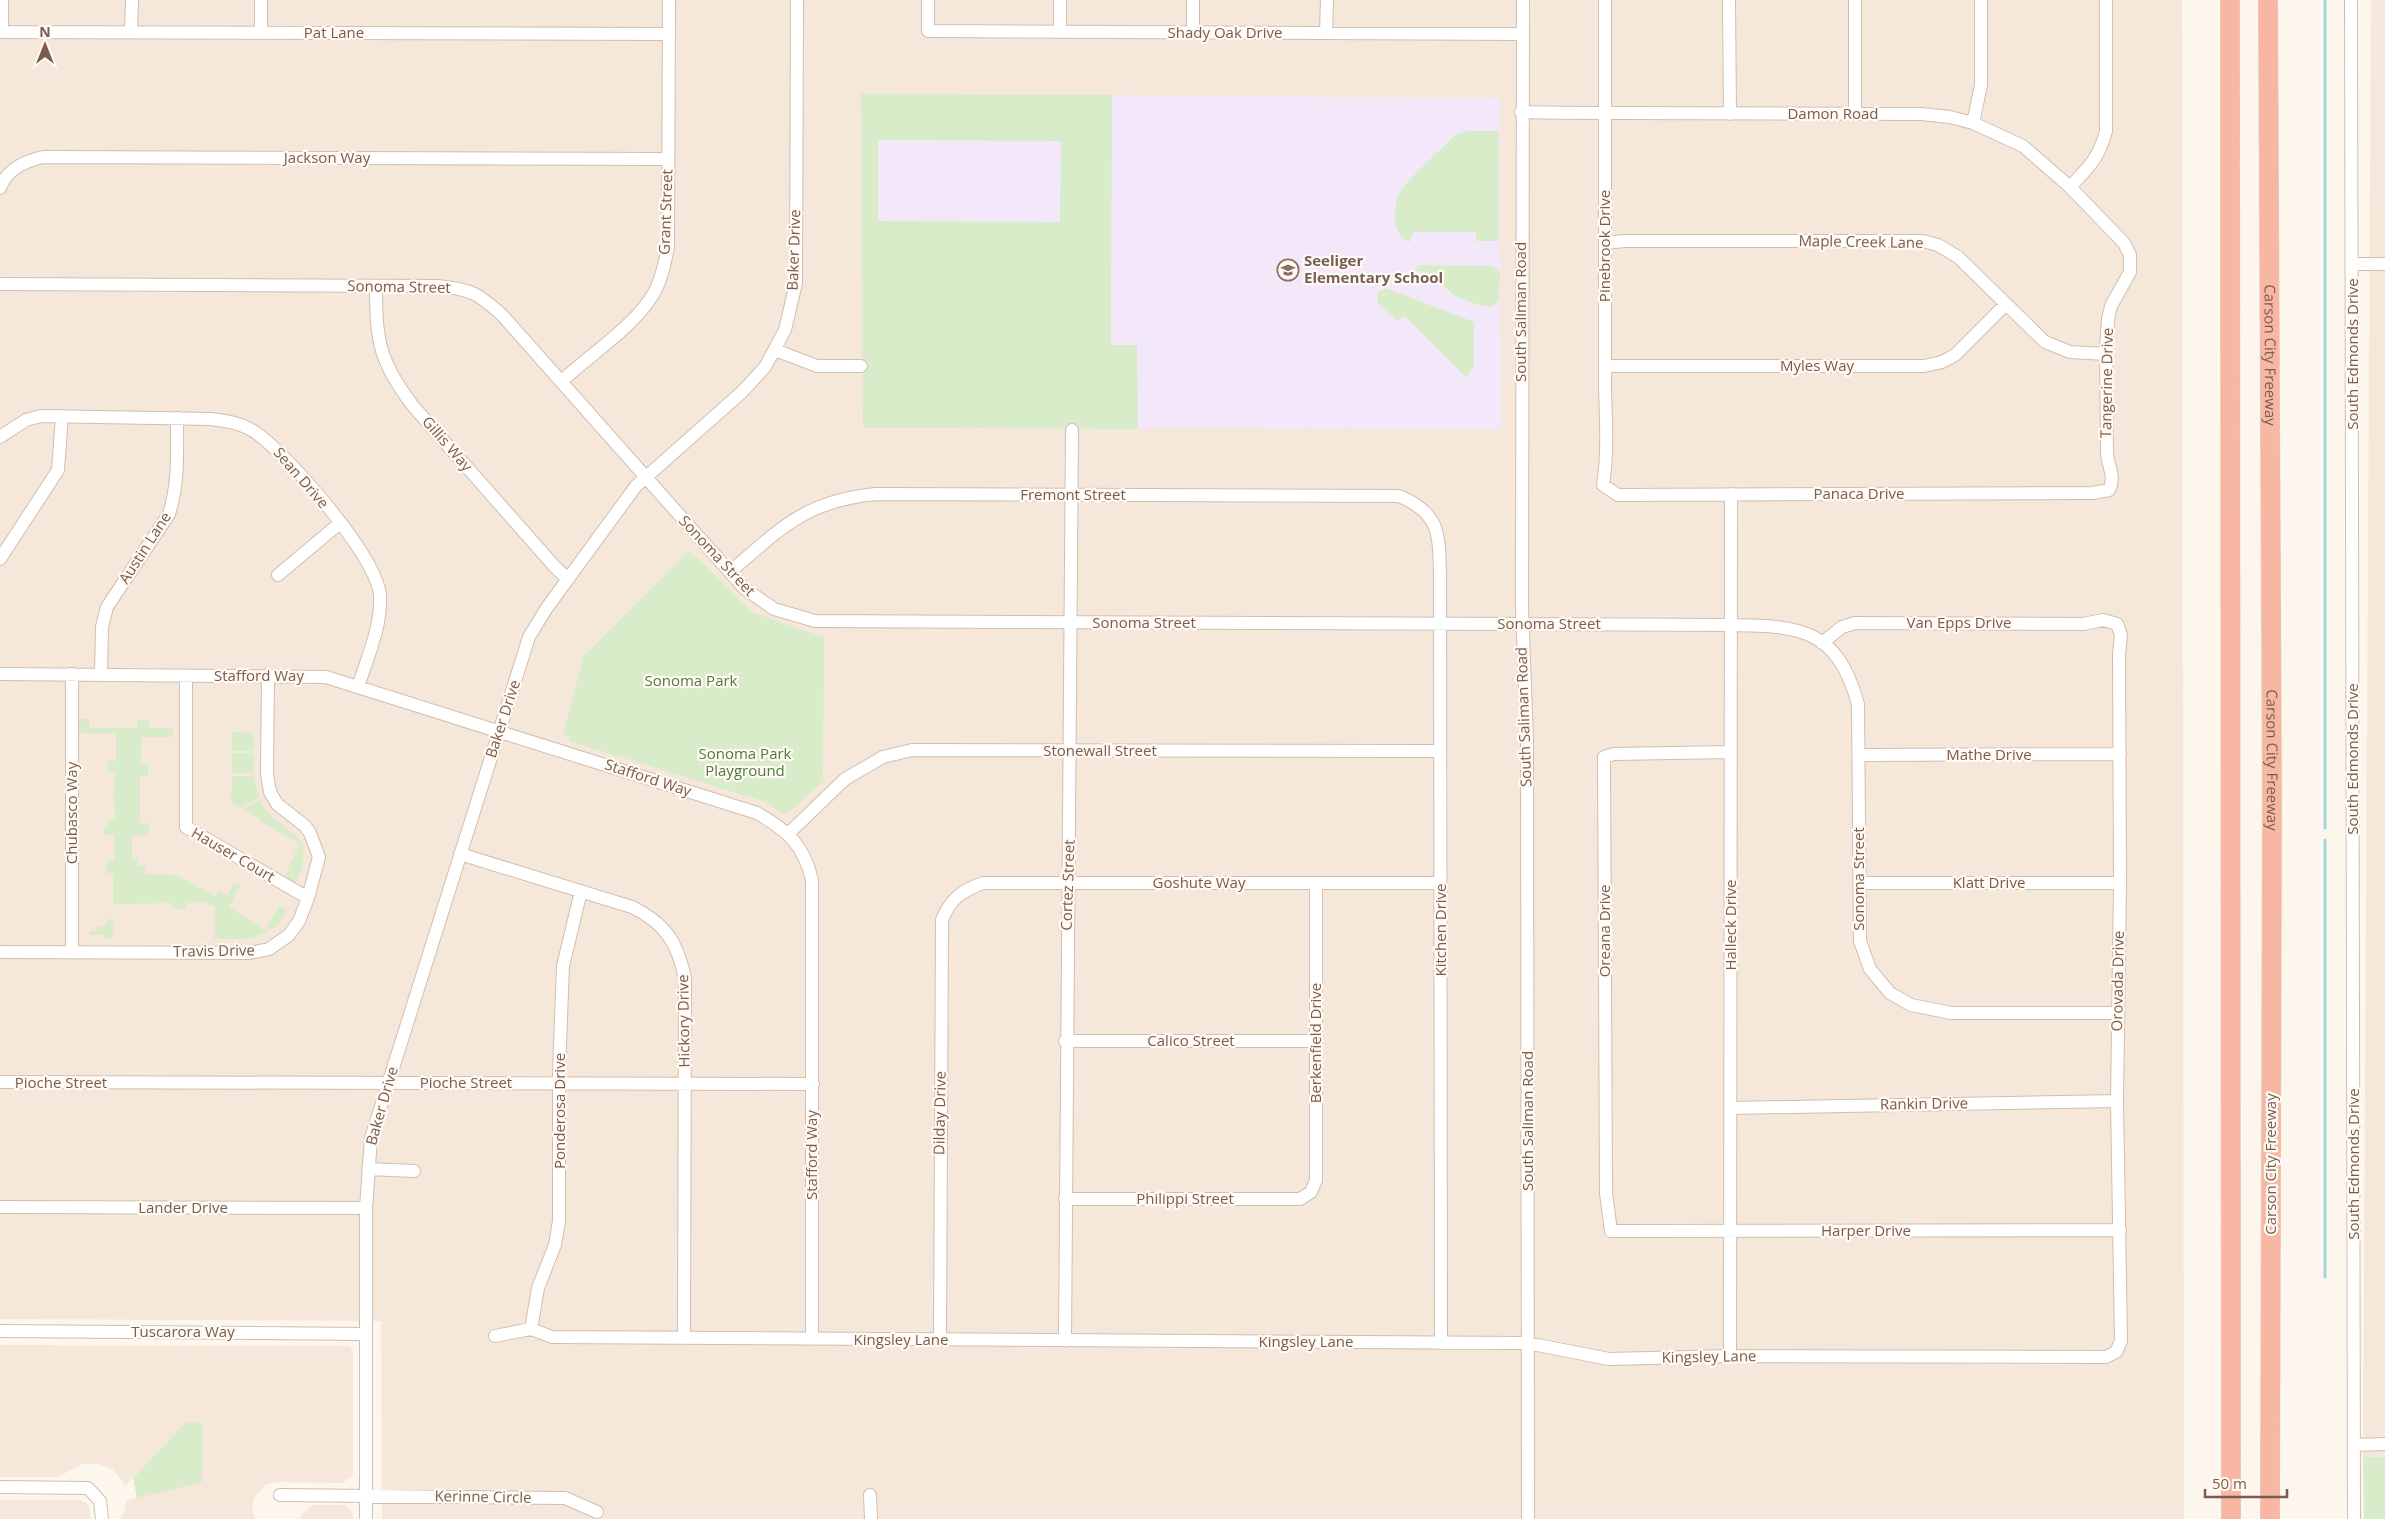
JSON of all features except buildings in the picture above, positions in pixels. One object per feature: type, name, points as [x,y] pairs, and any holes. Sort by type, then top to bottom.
[{"type":"highway","points":[[2230,0],[2231,1519]]},
{"type":"highway","name":"Carson City Freeway","points":[[2268,0],[2272,794],[2270,1519]]},
{"type":"street","points":[[1,32],[2,0]]},
{"type":"street","points":[[131,32],[132,0]]},
{"type":"street","points":[[261,0],[261,32]]},
{"type":"street","name":"Grant Street","points":[[562,382],[637,314],[655,292],[662,272],[668,248],[669,0]]},
{"type":"street","name":"Baker Drive","points":[[366,1519],[366,1208],[371,1138],[529,637],[568,579],[634,489],[645,477],[742,392],[765,367],[787,323],[796,283],[797,0]]},
{"type":"street","name":"Shady Oak Drive","points":[[928,0],[928,31],[1523,34]]},
{"type":"street","points":[[1060,0],[1060,31]]},
{"type":"street","points":[[1193,0],[1193,33]]},
{"type":"street","points":[[1326,33],[1327,0]]},
{"type":"street","name":"South Saliman Road","points":[[1522,0],[1522,624],[1527,750],[1528,1519]]},
{"type":"street","name":"Pinebrook Drive","points":[[1605,0],[1606,466],[1603,485],[1609,490]]},
{"type":"street","points":[[1729,0],[1730,114]]},
{"type":"street","points":[[1856,0],[1856,114]]},
{"type":"street","points":[[1972,123],[1981,85],[1981,0]]},
{"type":"street","points":[[2070,187],[2094,163],[2100,152],[2106,131],[2106,0]]},
{"type":"street","name":"South Edmonds Drive","points":[[2351,0],[2354,1519]]},
{"type":"street","name":"Pat Lane","points":[[1,32],[669,34]]},
{"type":"street","name":"Damon Road","points":[[1521,112],[1920,114],[1950,117],[1972,123],[2023,146],[2070,187],[2107,226]]},
{"type":"street","name":"Jackson Way","points":[[0,188],[3,180],[16,167],[33,159],[44,157],[668,159]]},
{"type":"street","name":"Tangerine Drive","points":[[2107,226],[2124,243],[2131,261],[2130,272],[2111,306],[2108,319],[2106,354],[2107,453],[2108,467],[2112,471],[2114,481],[2109,490]]},
{"type":"street","name":"Maple Creek Lane","points":[[1605,243],[1624,241],[1923,241],[1938,245],[1958,257],[2045,342],[2070,352],[2106,354]]},
{"type":"street","points":[[2353,264],[2385,264]]},
{"type":"street","name":"Sonoma Street","points":[[0,284],[461,288],[481,296],[503,316],[744,588],[774,609],[815,621],[1776,625],[1798,629],[1822,643],[1838,658],[1851,680],[1858,704],[1860,941],[1870,969],[1890,993],[1911,1005],[1950,1013],[2118,1013]]},
{"type":"street","name":"Gillis Way","points":[[376,286],[376,329],[382,352],[396,383],[439,436],[555,567],[568,579]]},
{"type":"street","name":"Myles Way","points":[[1605,366],[1924,366],[1942,362],[1955,354],[2006,304]]},
{"type":"street","points":[[775,350],[817,366],[861,366]]},
{"type":"street","name":"Sean Drive","points":[[0,436],[26,420],[41,416],[177,418],[233,422],[253,430],[283,455],[355,540],[370,565],[380,593],[380,615],[358,687]]},
{"type":"street","points":[[0,559],[58,470],[62,416]]},
{"type":"street","name":"Austin Lane","points":[[101,674],[102,627],[107,607],[169,514],[174,500],[177,482],[177,418]]},
{"type":"street","name":"Cortez Street","points":[[1066,1340],[1066,1041],[1071,750],[1072,430]]},
{"type":"street","name":"Panaca Drive","points":[[1609,490],[1618,495],[2083,493],[2109,490]]},
{"type":"street","name":"Fremont Street","points":[[730,572],[778,530],[805,512],[847,497],[876,494],[1399,496],[1420,506],[1433,520]]},
{"type":"street","name":"Halleck Drive","points":[[1730,1356],[1731,494]]},
{"type":"street","name":"Kitchen Drive","points":[[1433,520],[1439,536],[1440,624],[1441,1342]]},
{"type":"street","points":[[278,575],[340,523]]},
{"type":"street","name":"Van Epps Drive","points":[[1822,643],[1842,627],[1856,623],[2083,624],[2102,620]]},
{"type":"street","name":"Orovada Drive","points":[[2102,620],[2117,624],[2121,635],[2118,654],[2120,883],[2117,1101],[2121,1341],[2116,1352]]},
{"type":"street","name":"Stafford Way","points":[[0,674],[326,677],[757,813],[778,825],[798,844],[809,866],[812,880],[812,1339]]},
{"type":"street","name":"Chubasco Way","points":[[72,674],[72,952]]},
{"type":"street","name":"Travis Drive","points":[[0,952],[250,953],[269,949],[290,935],[299,921],[308,898],[319,857],[315,843],[305,826],[277,804],[268,784],[268,675]]},
{"type":"street","name":"Hauser Court","points":[[186,676],[186,827],[308,898]]},
{"type":"street","name":"Stonewall Street","points":[[788,834],[845,779],[883,757],[912,750],[1440,751]]},
{"type":"street","name":"Oreana Drive","points":[[1612,1231],[1606,1193],[1604,757],[1614,754],[1731,752]]},
{"type":"street","name":"Mathe Drive","points":[[1859,755],[2120,754]]},
{"type":"street","name":"Hickory Drive","points":[[460,854],[632,907],[648,915],[660,925],[674,942],[685,978],[684,1338]]},
{"type":"street","name":"Klatt Drive","points":[[1859,883],[2120,883]]},
{"type":"street","name":"Goshute Way","points":[[960,893],[983,884],[1440,884]]},
{"type":"street","name":"Berkenfield Drive","points":[[1305,1197],[1312,1192],[1316,1180],[1316,884]]},
{"type":"street","name":"Ponderosa Drive","points":[[531,1329],[538,1288],[555,1245],[559,1221],[559,1084],[563,966],[581,891]]},
{"type":"street","name":"Dilday Drive","points":[[940,1340],[942,920],[946,908],[960,893]]},
{"type":"street","name":"Calico Street","points":[[1066,1041],[1316,1041]]},
{"type":"street","name":"Pioche Street","points":[[0,1082],[813,1084]]},
{"type":"street","name":"Rankin Drive","points":[[1731,1108],[2117,1101]]},
{"type":"street","points":[[368,1169],[414,1171]]},
{"type":"street","name":"Philippi Street","points":[[1066,1199],[1305,1197]]},
{"type":"street","name":"Lander Drive","points":[[0,1207],[366,1208]]},
{"type":"street","name":"Harper Drive","points":[[1612,1231],[2120,1230]]},
{"type":"street","name":"Kingsley Lane","points":[[495,1336],[531,1329],[552,1337],[1527,1342],[1609,1359],[1730,1356],[2106,1357],[2116,1352]]},
{"type":"street","name":"Tuscarora Way","points":[[0,1331],[366,1334]]},
{"type":"street","points":[[2354,1445],[2385,1444]]},
{"type":"street","points":[[0,1487],[81,1487],[95,1493],[100,1501],[102,1519]]},
{"type":"street","name":"Kerinne Circle","points":[[280,1495],[565,1498],[597,1512]]},
{"type":"street","points":[[870,1495],[871,1519]]},
{"type":"shaded area","points":[[0,0],[2182,0],[2184,1519],[382,1519],[381,1321],[0,1319]]},
{"type":"shaded area","points":[[2371,0],[2385,0],[2385,1457],[2363,1457]]},
{"type":"shaded area","points":[[861,94],[1500,98],[1501,429],[863,428]]},
{"type":"shaded area","points":[[0,1345],[350,1346],[353,1351],[353,1475],[343,1483],[275,1482],[265,1485],[254,1498],[252,1508],[255,1519],[120,1519],[124,1513],[127,1500],[202,1481],[186,1422],[125,1486],[112,1469],[99,1464],[82,1464],[60,1476],[0,1477]]},
{"type":"shaded area","points":[[0,1500],[81,1500],[89,1505],[90,1519],[0,1519]]},
{"type":"shaded area","points":[[313,1505],[345,1505],[352,1511],[353,1519],[300,1519],[303,1513]]},
{"type":"green space","points":[[861,94],[1112,95],[1111,345],[1137,345],[1138,429],[863,428]],"holes":[[[878,140],[1061,141],[1060,222],[878,221]]]},
{"type":"green space","points":[[1466,131],[1499,131],[1499,241],[1476,241],[1476,232],[1413,232],[1410,242],[1406,240],[1398,232],[1395,222],[1396,203],[1400,192],[1414,175],[1455,135]]},
{"type":"green space","points":[[1418,265],[1493,266],[1500,273],[1499,301],[1491,307],[1478,305],[1455,296],[1430,274],[1415,270]]},
{"type":"green space","points":[[1386,288],[1474,322],[1474,367],[1466,377],[1405,316],[1397,321],[1378,303],[1377,293]]},
{"type":"green space","name":"Sonoma Park","points":[[688,551],[694,558],[696,556],[752,612],[824,637],[823,776],[825,780],[785,815],[766,802],[569,741],[570,736],[563,734],[584,656]]},
{"type":"green space","points":[[79,719],[89,719],[89,728],[137,728],[137,720],[149,720],[149,728],[173,728],[173,737],[141,737],[141,762],[148,763],[148,776],[140,776],[140,823],[149,823],[149,835],[132,836],[132,858],[137,858],[137,866],[145,866],[145,874],[176,875],[216,897],[219,891],[227,895],[233,883],[241,884],[229,907],[269,932],[246,939],[214,939],[215,907],[203,902],[186,903],[186,909],[173,909],[172,903],[113,904],[113,873],[106,873],[107,860],[114,860],[114,835],[103,835],[103,829],[107,827],[107,820],[115,819],[115,803],[113,803],[115,773],[108,773],[108,761],[116,761],[116,734],[78,733]]},
{"type":"green space","points":[[232,732],[254,733],[254,751],[232,751]]},
{"type":"green space","points":[[232,753],[254,753],[254,773],[232,773]]},
{"type":"green space","points":[[232,776],[254,776],[259,798],[241,808],[231,803]]},
{"type":"green space","points":[[260,800],[268,812],[301,842],[304,852],[302,866],[295,884],[284,877],[300,843],[262,823],[260,819],[244,809]]},
{"type":"green space","points":[[277,905],[287,910],[278,924],[270,930],[267,926],[278,908]]},
{"type":"green space","points":[[108,919],[114,919],[113,939],[105,939],[105,935],[90,935],[90,931],[97,931],[97,927],[103,927]]},
{"type":"green space","points":[[186,1422],[202,1422],[202,1482],[137,1498],[133,1478]]},
{"type":"green space","points":[[2363,1457],[2385,1457],[2385,1519],[2364,1519]]},
{"type":"waterway","points":[[2325,0],[2325,828]]},
{"type":"waterway","points":[[2325,840],[2325,1277]]},
{"type":"place","name":"Seeliger Elementary School","points":[[1288,270]]},
{"type":"park label","name":"Sonoma Park Playground","points":[[745,762]]}]
